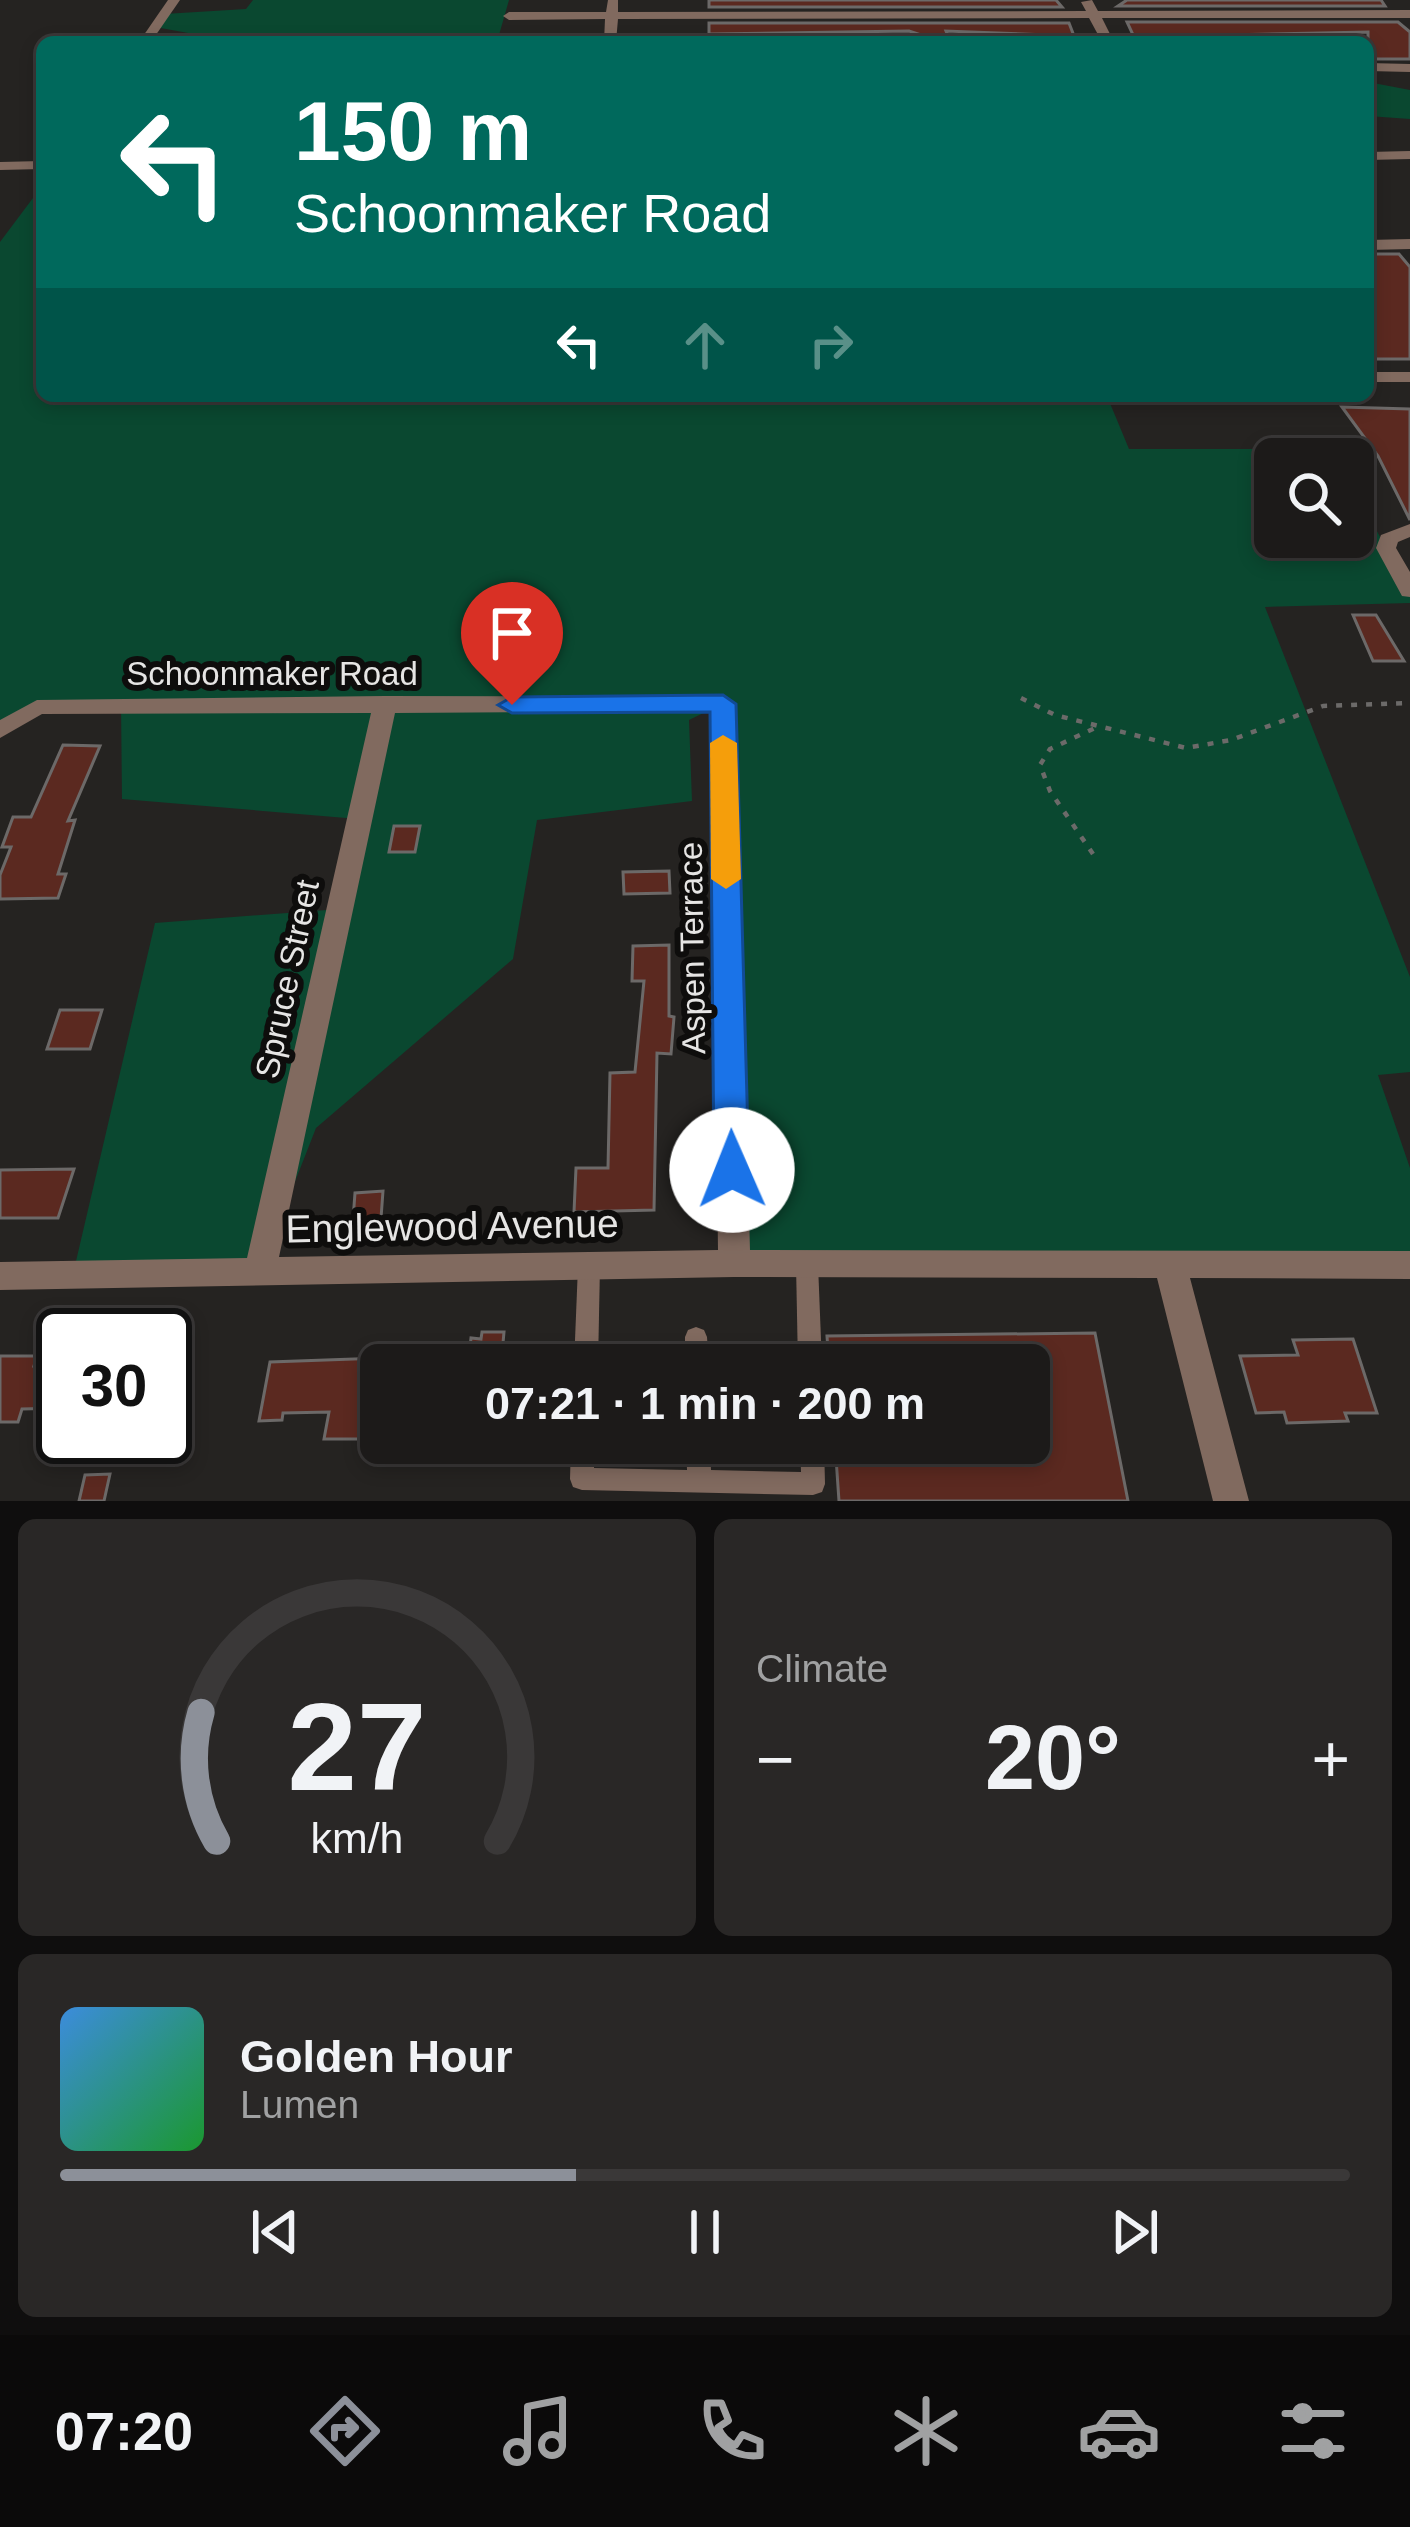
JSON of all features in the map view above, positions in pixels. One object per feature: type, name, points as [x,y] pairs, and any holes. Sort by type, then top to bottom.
[{"type":"street","points":[[149,36],[174,0]]},
{"type":"street","points":[[1089,7],[1105,36]]},
{"type":"street","points":[[509,16],[613,8],[1089,7],[1410,14]]},
{"type":"street","points":[[1374,67],[1410,68]]},
{"type":"street","points":[[1374,156],[1410,155]]},
{"type":"street","points":[[0,166],[36,165]]},
{"type":"street","points":[[1374,245],[1410,244]]},
{"type":"street","points":[[1374,377],[1410,376]]},
{"type":"street","points":[[1405,531],[1386,548],[1410,591]]},
{"type":"street","name":"Spruce Street","points":[[260,1271],[385,704]]},
{"type":"street","name":"Schoonmaker Road","points":[[0,731],[37,707],[723,704]]},
{"type":"street","name":"Aspen Terrace","points":[[723,704],[734,1263]]},
{"type":"street","name":"Englewood Avenue","points":[[0,1276],[734,1263],[1171,1268],[1410,1265]]},
{"type":"street","points":[[1171,1268],[1231,1501]]},
{"type":"lane","points":[[807,1264],[809,1344]]},
{"type":"lane","points":[[587,1344],[589,1265]]},
{"type":"lane","points":[[696,1337],[696,1344]]},
{"type":"lane","points":[[582,1464],[582,1479],[813,1484],[813,1464]]},
{"type":"lane","points":[[699,1464],[699,1482]]},
{"type":"path","points":[[1021,698],[1054,715],[1186,748],[1231,740],[1323,706],[1410,703]]},
{"type":"path","points":[[1093,854],[1084,835],[1052,802],[1040,765],[1050,748],[1101,728]]},
{"type":"green space","points":[[253,0],[509,0],[499,36],[205,36],[155,27],[164,14],[246,9]]},
{"type":"green space","points":[[1374,83],[1410,90],[1410,119],[1374,116]]},
{"type":"green space","points":[[36,194],[36,402],[1109,402],[1129,449],[1254,449],[1254,558],[1374,558],[1374,526],[1410,591],[1410,603],[1265,607],[1410,977],[1410,1072],[1378,1075],[1410,1168],[1410,1265],[734,1263],[722,704],[689,720],[692,801],[537,820],[513,959],[316,1128],[260,1271],[73,1274],[155,923],[340,909],[358,819],[122,799],[121,704],[56,703],[0,731],[0,242]]},
{"type":"building","points":[[709,0],[1056,0],[1062,7],[709,7]]},
{"type":"building","points":[[1127,0],[1381,0],[1385,6],[1118,6]]},
{"type":"building","points":[[1127,22],[1398,22],[1410,32],[1410,59],[1375,59],[1374,36],[1368,32],[1134,36]]},
{"type":"building","points":[[709,23],[1069,23],[1074,36],[946,31],[948,36],[909,31],[709,34]]},
{"type":"building","points":[[1374,254],[1399,254],[1410,267],[1410,359],[1374,359]]},
{"type":"building","points":[[1342,407],[1410,409],[1410,520],[1374,451],[1374,438],[1365,438]]},
{"type":"building","points":[[1353,615],[1376,615],[1404,661],[1373,661]]},
{"type":"building","points":[[63,745],[100,746],[68,821],[75,820],[58,874],[66,874],[58,898],[0,899],[0,875],[11,847],[2,847],[13,817],[31,817]]},
{"type":"building","points":[[394,826],[420,826],[415,852],[389,852]]},
{"type":"building","points":[[669,871],[670,893],[624,894],[623,872]]},
{"type":"building","points":[[669,945],[669,1016],[674,1017],[671,1054],[657,1053],[654,1210],[574,1212],[576,1168],[608,1168],[610,1073],[635,1072],[644,981],[632,981],[633,946]]},
{"type":"building","points":[[60,1010],[102,1010],[90,1049],[47,1049]]},
{"type":"building","points":[[74,1169],[58,1218],[0,1218],[0,1170]]},
{"type":"building","points":[[383,1191],[381,1218],[353,1220],[355,1193]]},
{"type":"building","points":[[482,1332],[504,1332],[503,1343],[518,1344],[470,1344],[471,1338],[481,1339]]},
{"type":"building","points":[[1095,1333],[1128,1501],[839,1501],[836,1464],[1050,1464],[1050,1344],[828,1344],[827,1336]]},
{"type":"building","points":[[1353,1339],[1377,1413],[1345,1413],[1348,1421],[1287,1423],[1284,1412],[1256,1413],[1240,1356],[1298,1355],[1293,1340]]},
{"type":"building","points":[[0,1356],[36,1356],[36,1409],[22,1409],[18,1422],[0,1422]]},
{"type":"building","points":[[360,1359],[360,1439],[324,1439],[329,1412],[283,1413],[282,1420],[259,1421],[270,1362]]},
{"type":"building","points":[[110,1474],[104,1501],[79,1501],[85,1475]]},
{"type":"slow traffic","points":[[723,743],[726,879]]},
{"type":"route","points":[[512,705],[723,704],[732,1170]]}]
